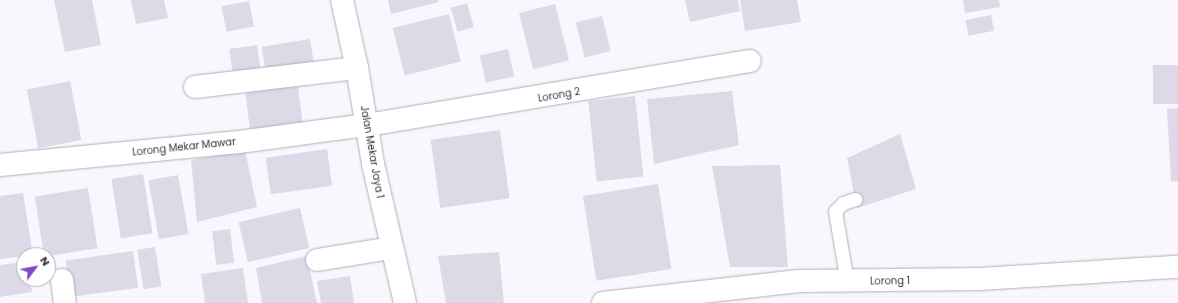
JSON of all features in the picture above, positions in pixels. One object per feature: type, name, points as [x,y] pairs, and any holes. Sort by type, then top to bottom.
[{"type":"street","name":"Jalan Mekar Jaya 1","points":[[342,0],[357,68],[391,248],[405,303]]},
{"type":"street","name":"Lorong 2","points":[[367,125],[750,61]]},
{"type":"street","points":[[195,87],[357,68]]},
{"type":"street","name":"Lorong Mekar Mawar","points":[[0,165],[239,142],[367,125]]},
{"type":"street","points":[[318,260],[391,248]]},
{"type":"street","name":"Lorong 1","points":[[604,303],[792,282],[847,282],[1178,267]]},
{"type":"street","points":[[62,280],[65,303]]},
{"type":"lane","points":[[847,282],[835,211],[843,203],[855,199]]},
{"type":"building","points":[[54,0],[92,0],[101,45],[65,52]]},
{"type":"building","points":[[131,0],[164,0],[168,18],[136,24]]},
{"type":"building","points":[[388,0],[438,0],[439,2],[391,14]]},
{"type":"building","points":[[685,0],[738,0],[740,11],[690,22]]},
{"type":"building","points":[[740,0],[797,0],[801,22],[745,31]]},
{"type":"building","points":[[963,0],[999,0],[1000,7],[965,13]]},
{"type":"building","points":[[249,1],[254,27],[226,32],[222,6]]},
{"type":"building","points":[[467,3],[474,27],[458,32],[451,8]]},
{"type":"building","points":[[555,4],[569,60],[533,69],[519,13]]},
{"type":"building","points":[[449,14],[461,62],[405,76],[393,28]]},
{"type":"building","points":[[991,15],[994,31],[969,36],[965,20]]},
{"type":"building","points":[[602,16],[611,51],[585,57],[576,23]]},
{"type":"building","points":[[310,39],[314,65],[266,72],[262,47]]},
{"type":"building","points":[[257,45],[261,73],[233,77],[229,49]]},
{"type":"building","points":[[508,49],[514,76],[486,83],[480,56]]},
{"type":"building","points":[[1153,65],[1178,65],[1178,104],[1153,104]]},
{"type":"building","points":[[70,81],[81,140],[38,148],[27,89]]},
{"type":"building","points":[[298,86],[303,126],[250,132],[245,92]]},
{"type":"building","points":[[732,91],[739,145],[654,164],[647,99]]},
{"type":"building","points":[[635,96],[643,177],[597,181],[588,101]]},
{"type":"building","points":[[1178,108],[1178,181],[1171,182],[1167,109]]},
{"type":"building","points":[[500,130],[510,198],[440,208],[431,140]]},
{"type":"building","points":[[900,134],[916,189],[857,208],[847,158]]},
{"type":"building","points":[[327,149],[332,186],[271,194],[266,158]]},
{"type":"building","points":[[245,150],[257,207],[197,222],[191,160]]},
{"type":"building","points":[[780,165],[788,267],[730,267],[712,166]]},
{"type":"building","points":[[143,174],[152,233],[121,238],[111,179]]},
{"type":"building","points":[[178,175],[188,234],[159,239],[148,180]]},
{"type":"building","points":[[658,184],[671,269],[596,281],[583,196]]},
{"type":"building","points":[[88,188],[98,248],[56,255],[56,247],[43,247],[35,196]]},
{"type":"building","points":[[23,193],[32,247],[16,247],[16,257],[0,259],[0,196]]},
{"type":"building","points":[[300,208],[309,248],[248,262],[239,222]]},
{"type":"building","points":[[230,229],[234,263],[216,265],[212,231]]},
{"type":"building","points":[[155,247],[161,287],[143,289],[137,250]]},
{"type":"building","points":[[133,251],[138,288],[71,297],[66,260]]},
{"type":"building","points":[[499,252],[504,303],[446,303],[438,256]]},
{"type":"building","points":[[307,256],[317,303],[262,303],[256,268]]},
{"type":"building","points":[[16,263],[16,287],[31,287],[32,292],[0,297],[0,265]]},
{"type":"building","points":[[243,268],[248,303],[205,303],[201,274]]},
{"type":"building","points":[[350,276],[354,303],[321,303],[317,281]]}]
